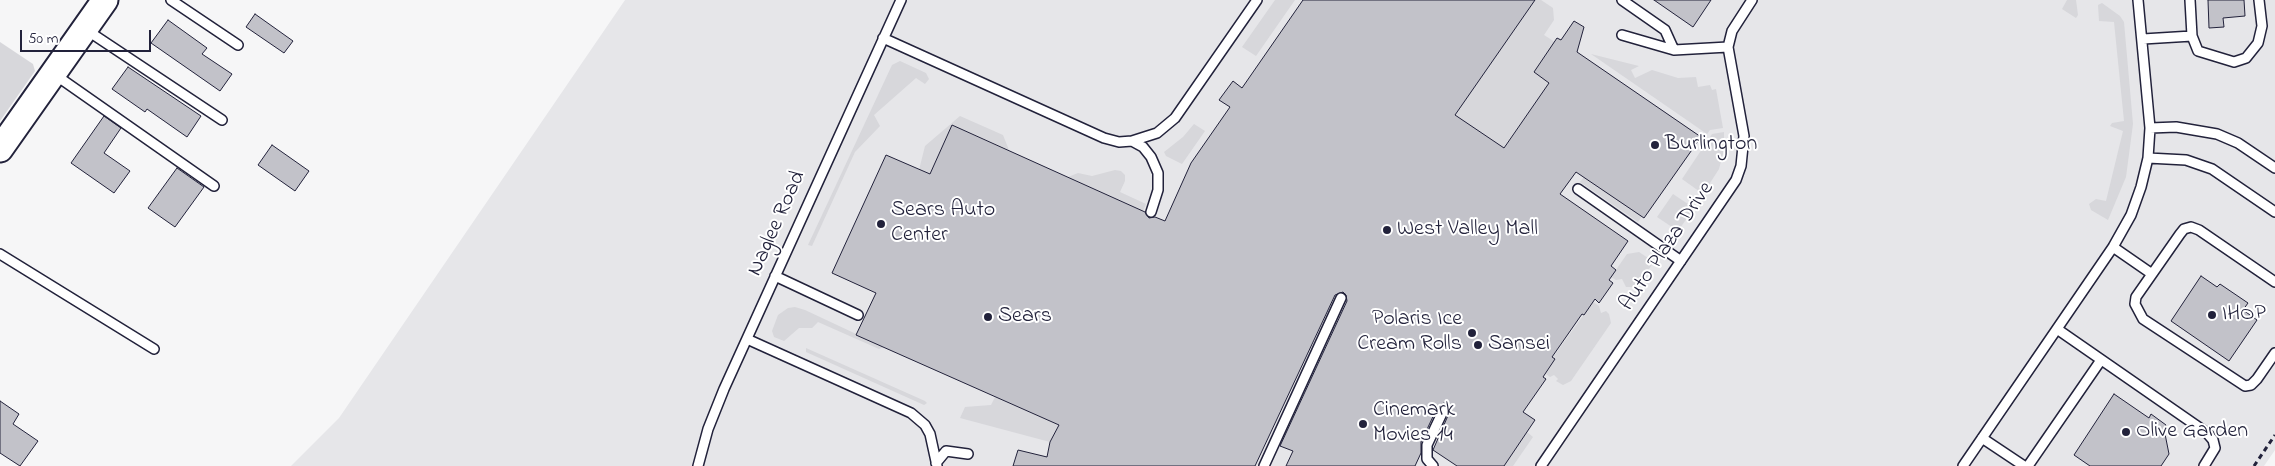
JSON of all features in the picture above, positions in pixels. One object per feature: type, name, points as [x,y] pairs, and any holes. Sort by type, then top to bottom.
[{"type":"street","points":[[0,149],[105,0]]},
{"type":"lane","points":[[171,0],[238,45]]},
{"type":"lane","name":"Naglee Road","points":[[698,466],[713,414],[901,0]]},
{"type":"lane","points":[[884,38],[1104,138],[1119,142],[1132,142],[1157,134],[1175,118],[1257,0]]},
{"type":"lane","points":[[1622,0],[1665,30],[1674,50]]},
{"type":"lane","points":[[1622,35],[1674,50],[1728,47],[1732,31],[1752,0]]},
{"type":"lane","points":[[1963,466],[2113,247],[2130,215],[2141,187],[2148,158],[2150,128],[2138,0]]},
{"type":"lane","points":[[2190,0],[2192,36],[2198,51],[2234,62],[2246,58],[2258,43],[2262,26],[2259,0]]},
{"type":"lane","points":[[85,28],[222,120]]},
{"type":"lane","points":[[2143,39],[2192,36]]},
{"type":"lane","name":"Auto Plaza Drive","points":[[1541,466],[1729,192],[1741,166],[1744,136],[1728,47]]},
{"type":"lane","points":[[53,73],[214,186]]},
{"type":"lane","points":[[2150,128],[2176,127],[2217,134],[2238,143],[2275,168]]},
{"type":"lane","points":[[1132,142],[1143,147],[1152,157],[1158,172],[1158,190],[1151,212]]},
{"type":"lane","points":[[2148,158],[2186,160],[2212,169],[2275,212]]},
{"type":"lane","points":[[1578,189],[1681,261]]},
{"type":"lane","points":[[2275,282],[2199,230],[2191,227],[2184,229],[2180,234],[2136,297],[2135,304],[2144,319],[2239,384],[2251,385],[2275,353]]},
{"type":"lane","points":[[2113,247],[2152,274]]},
{"type":"lane","points":[[0,254],[154,349]]},
{"type":"lane","points":[[775,276],[858,315]]},
{"type":"lane","points":[[1264,466],[1341,298]]},
{"type":"lane","points":[[2057,329],[2206,433],[2213,440],[2215,448],[2204,466]]},
{"type":"lane","points":[[747,338],[911,413],[926,425],[937,464]]},
{"type":"lane","points":[[1982,438],[2026,466],[2101,360]]},
{"type":"lane","points":[[1432,466],[1427,460],[1427,445],[1444,409]]},
{"type":"lane","points":[[937,464],[940,456],[946,451],[968,454]]},
{"type":"path","points":[[2254,466],[2275,435]]},
{"type":"shaded area","name":"West Valley Mall","points":[[625,0],[2275,0],[2275,450],[2264,466],[291,466],[339,418]]},
{"type":"shaded area","points":[[1275,0],[1295,0],[1256,56],[1242,47]]},
{"type":"shaded area","points":[[1535,0],[1541,0],[1553,8],[1554,20],[1544,35],[1555,42],[1534,72],[1549,83],[1503,148],[1455,115]]},
{"type":"shaded area","points":[[2067,0],[2076,0],[2078,15],[2076,18],[2062,9]]},
{"type":"shaded area","points":[[2102,3],[2120,16],[2124,22],[2133,124],[2126,177],[2108,220],[2091,210],[2089,204],[2096,199],[2106,201],[2123,131],[2110,126],[2112,123],[2124,121],[2114,22],[2099,21],[2098,5]]},
{"type":"shaded area","points":[[0,42],[33,64],[35,71],[0,121]]},
{"type":"shaded area","points":[[1591,54],[1639,66],[1631,70],[1635,78],[1652,70],[1678,78],[1696,77],[1698,87],[1710,85],[1712,90],[1716,89],[1723,128],[1710,130],[1707,134]]},
{"type":"shaded area","points":[[900,61],[926,73],[929,79],[925,84],[916,78],[874,115],[880,126],[855,152],[812,246],[808,245],[892,65]]},
{"type":"shaded area","points":[[960,116],[1003,135],[1009,150],[952,125],[930,174],[919,170],[925,146]]},
{"type":"shaded area","points":[[1194,124],[1205,131],[1182,164],[1166,156],[1164,152],[1183,137]]},
{"type":"shaded area","points":[[1724,132],[1724,150],[1719,169],[1703,194],[1682,179],[1712,134]]},
{"type":"shaded area","points":[[1115,170],[1121,171],[1125,175],[1125,181],[1120,192],[1146,204],[1143,211],[1068,177],[1078,173],[1092,176]]},
{"type":"shaded area","points":[[1584,177],[1642,216],[1638,222],[1580,182]]},
{"type":"shaded area","points":[[1673,194],[1694,208],[1678,231],[1657,217]]},
{"type":"shaded area","points":[[1639,252],[1654,262],[1638,284],[1634,287],[1626,287],[1622,279],[1616,280],[1611,277],[1627,254]]},
{"type":"shaded area","points":[[1593,302],[1599,306],[1601,313],[1606,311],[1609,314],[1611,323],[1571,381],[1563,385],[1556,381],[1558,379],[1554,375],[1550,377],[1546,374],[1555,359],[1553,357]]},
{"type":"shaded area","points":[[795,307],[884,347],[879,349],[818,322],[812,328],[799,328],[784,341],[774,337],[772,331],[778,315],[788,308]]},
{"type":"shaded area","points":[[806,348],[927,403],[924,405],[806,352]]},
{"type":"shaded area","points":[[995,397],[1059,425],[1050,442],[960,418],[965,407],[991,405]]},
{"type":"shaded area","points":[[1527,432],[1533,437],[1513,466],[1504,466]]},
{"type":"building","name":"West Valley Mall","points":[[1303,0],[1535,0],[1455,115],[1504,148],[1549,83],[1534,72],[1557,38],[1561,40],[1574,21],[1584,27],[1577,52],[1701,137],[1644,218],[1576,172],[1560,194],[1628,241],[1611,266],[1616,270],[1609,280],[1613,283],[1599,303],[1595,299],[1584,315],[1582,314],[1552,357],[1555,359],[1543,377],[1546,379],[1523,412],[1535,420],[1504,466],[1457,466],[1433,450],[1450,411],[1449,405],[1444,403],[1438,406],[1421,442],[1421,453],[1415,466],[1286,466],[1293,451],[1280,446],[1347,301],[1346,295],[1343,292],[1335,295],[1255,466],[1013,466],[1018,450],[1047,457],[1050,442],[1059,425],[856,335],[876,293],[832,273],[886,155],[930,174],[952,125],[1145,212],[1149,218],[1155,217],[1165,221],[1191,163],[1230,107],[1219,100],[1233,81],[1242,88]]},
{"type":"building","points":[[1654,0],[1711,0],[1693,27]]},
{"type":"building","points":[[2208,0],[2244,0],[2245,16],[2223,18],[2224,27],[2209,28]]},
{"type":"building","points":[[255,14],[293,41],[284,53],[246,27]]},
{"type":"building","points":[[168,20],[207,48],[202,54],[232,74],[220,91],[151,43]]},
{"type":"building","points":[[128,67],[201,116],[187,137],[147,109],[145,112],[112,89]]},
{"type":"building","points":[[104,116],[121,128],[104,153],[130,171],[114,193],[71,163]]},
{"type":"building","points":[[272,145],[309,171],[295,191],[258,165]]},
{"type":"building","points":[[177,168],[204,187],[175,227],[148,208]]},
{"type":"building","name":"IHOP","points":[[2201,276],[2217,287],[2220,284],[2248,303],[2243,310],[2257,320],[2229,361],[2171,321]]},
{"type":"building","name":"Olive Garden","points":[[2114,394],[2149,418],[2151,414],[2166,425],[2164,429],[2169,454],[2161,466],[2090,466],[2074,455]]},
{"type":"building","points":[[0,401],[19,414],[13,424],[38,441],[20,466],[0,453]]},
{"type":"place","name":"Burlington","points":[[1655,145]]},
{"type":"place","name":"Sears Auto Center","points":[[881,224]]},
{"type":"place","name":"West Valley Mall","points":[[1387,230]]},
{"type":"place","name":"IHOP","points":[[2212,315]]},
{"type":"place","name":"Sears","points":[[988,317]]},
{"type":"place","name":"Polaris Ice Cream Rolls","points":[[1472,333]]},
{"type":"place","name":"Sansei","points":[[1478,345]]},
{"type":"place","name":"Cinemark Movies 14","points":[[1363,424]]},
{"type":"place","name":"Olive Garden","points":[[2126,432]]}]
